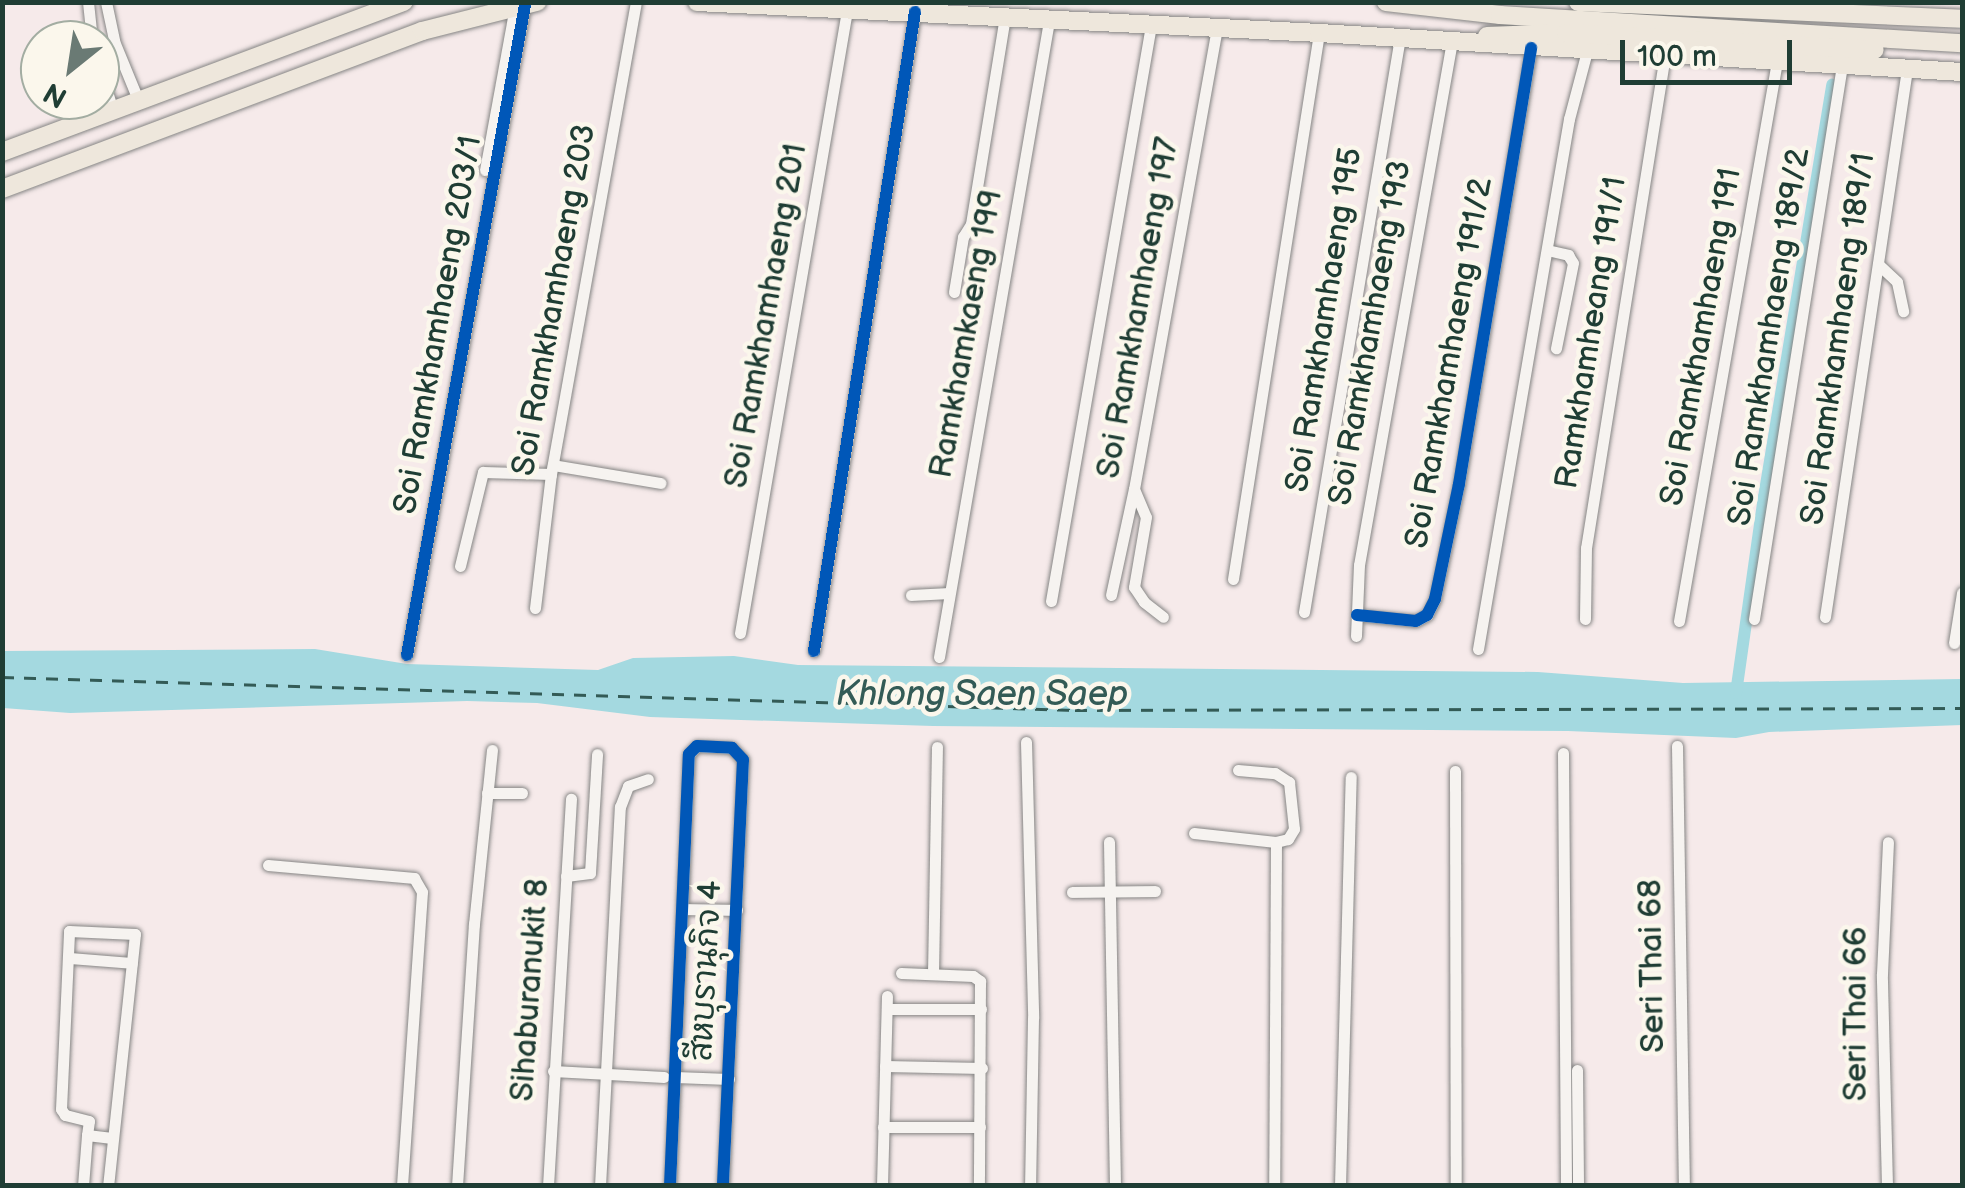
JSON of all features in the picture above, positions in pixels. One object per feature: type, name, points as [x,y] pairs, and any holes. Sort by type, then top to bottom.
[{"type":"main road","points":[[120,108],[404,2]]},
{"type":"main road","points":[[696,2],[1319,33],[1962,72]]},
{"type":"main road","points":[[1386,2],[1493,2]]},
{"type":"main road","points":[[1578,2],[1882,9],[1962,19]]},
{"type":"main road","points":[[2,189],[422,31],[526,4]]},
{"type":"main road","points":[[1458,5],[1500,14],[1962,43]]},
{"type":"main road","points":[[1452,41],[1509,32],[1551,32],[1962,54]]},
{"type":"main road","points":[[2,152],[89,120]]},
{"type":"street","points":[[106,2],[114,42],[138,102]]},
{"type":"street","name":"Soi Ramkhamhaeng 203","points":[[535,608],[552,470],[636,2]]},
{"type":"street","name":"Soi Ramkhamhaeng 203/1","points":[[486,170],[526,4]]},
{"type":"street","name":"Soi Ramkhamhaeng 201","points":[[740,632],[847,10]]},
{"type":"street","points":[[814,652],[915,12]]},
{"type":"street","points":[[954,292],[964,237],[971,224],[1005,17]]},
{"type":"street","name":"Ramkhamkaeng 199","points":[[939,657],[1049,21]]},
{"type":"street","points":[[1052,601],[1151,26]]},
{"type":"street","name":"Soi Ramkhamhaeng 197","points":[[1110,596],[1134,489],[1217,30]]},
{"type":"street","points":[[1233,579],[1319,33]]},
{"type":"street","name":"Soi Ramkhamhaeng 195","points":[[1304,612],[1400,38]]},
{"type":"street","name":"Soi Ramkhamhaeng 193","points":[[1356,636],[1359,565],[1452,41]]},
{"type":"street","name":"Soi Ramkhamhaeng 191/2","points":[[1357,615],[1416,621],[1428,614],[1435,599],[1459,484],[1531,48]]},
{"type":"street","points":[[1478,649],[1568,118],[1587,51]]},
{"type":"street","name":"Ramkhamheang 191/1","points":[[1585,619],[1589,588],[1586,548],[1666,55]]},
{"type":"street","name":"Soi Ramkhamhaeng 203/1","points":[[407,655],[513,59]]},
{"type":"street","name":"Soi Ramkhamhaeng 191","points":[[1679,622],[1777,62]]},
{"type":"street","name":"Soi Ramkhamhaeng 189/2","points":[[1754,618],[1842,65]]},
{"type":"street","name":"Soi Ramkhamhaeng 189/1","points":[[1826,617],[1907,69]]},
{"type":"street","points":[[1547,250],[1568,255],[1574,263],[1556,348]]},
{"type":"street","points":[[1878,264],[1897,282],[1903,311]]},
{"type":"street","points":[[460,566],[483,472],[492,468],[552,470],[660,483]]},
{"type":"street","points":[[1134,489],[1146,517],[1134,587],[1163,618]]},
{"type":"street","points":[[911,595],[949,593]]},
{"type":"street","points":[[1954,643],[1962,593]]},
{"type":"street","points":[[1026,742],[1033,1018],[1030,1186]]},
{"type":"street","name":"สีหบุรานุกิจ 4","points":[[684,909],[690,754],[697,746],[732,748],[742,760],[723,1186]]},
{"type":"street","name":"Seri Thai 68","points":[[1677,746],[1684,1186]]},
{"type":"street","points":[[934,974],[937,747]]},
{"type":"street","points":[[457,1186],[492,750]]},
{"type":"street","points":[[1564,752],[1566,1186]]},
{"type":"street","points":[[566,876],[590,873],[598,754]]},
{"type":"street","points":[[1194,833],[1276,842],[1288,839],[1294,829],[1289,782],[1276,773],[1238,770]]},
{"type":"street","points":[[1455,770],[1456,1186]]},
{"type":"street","points":[[1340,1186],[1351,777]]},
{"type":"street","points":[[600,1186],[620,807],[628,786],[648,779]]},
{"type":"street","points":[[487,793],[522,793]]},
{"type":"street","name":"Sihaburanukit 8","points":[[548,1186],[571,799]]},
{"type":"street","points":[[1109,842],[1113,892],[1115,1186]]},
{"type":"street","points":[[1274,1186],[1276,842]]},
{"type":"street","name":"Seri Thai 66","points":[[1886,1186],[1882,974],[1888,842]]},
{"type":"street","points":[[268,865],[414,878],[422,892],[402,1186]]},
{"type":"street","points":[[1072,892],[1154,891]]},
{"type":"street","points":[[670,1186],[669,1077],[684,909],[738,910]]},
{"type":"street","points":[[83,1186],[89,1121],[64,1116],[61,1109],[70,931],[135,934],[108,1186]]},
{"type":"street","points":[[69,958],[132,963]]},
{"type":"street","points":[[901,973],[977,978],[982,1068],[979,1186]]},
{"type":"street","points":[[882,1186],[886,1003],[981,1009]]},
{"type":"street","points":[[886,1066],[982,1068]]},
{"type":"street","points":[[1577,1070],[1578,1186]]},
{"type":"street","points":[[554,1071],[729,1079]]},
{"type":"street","points":[[883,1126],[980,1127]]},
{"type":"street","points":[[87,1134],[112,1138]]},
{"type":"water","name":"Khlong Saen Saep","points":[[315,649],[407,664],[598,670],[633,658],[734,656],[798,665],[1538,672],[1683,683],[1962,679],[1962,725],[1769,732],[1736,738],[1568,731],[933,726],[650,717],[537,703],[467,701],[70,713],[3,708],[3,651]]},
{"type":"waterway","points":[[1736,693],[1832,85]]},
{"type":"ferry route","points":[[2,677],[1075,710],[1962,708]]},
{"type":"cycle path","points":[[407,655],[525,5]]},
{"type":"cycle path","points":[[814,651],[915,12]]},
{"type":"cycle path","points":[[1357,615],[1416,621],[1427,615],[1435,599],[1459,484],[1531,48]]},
{"type":"cycle path","points":[[670,1186],[689,754],[697,746],[732,748],[743,760],[723,1186]]}]
